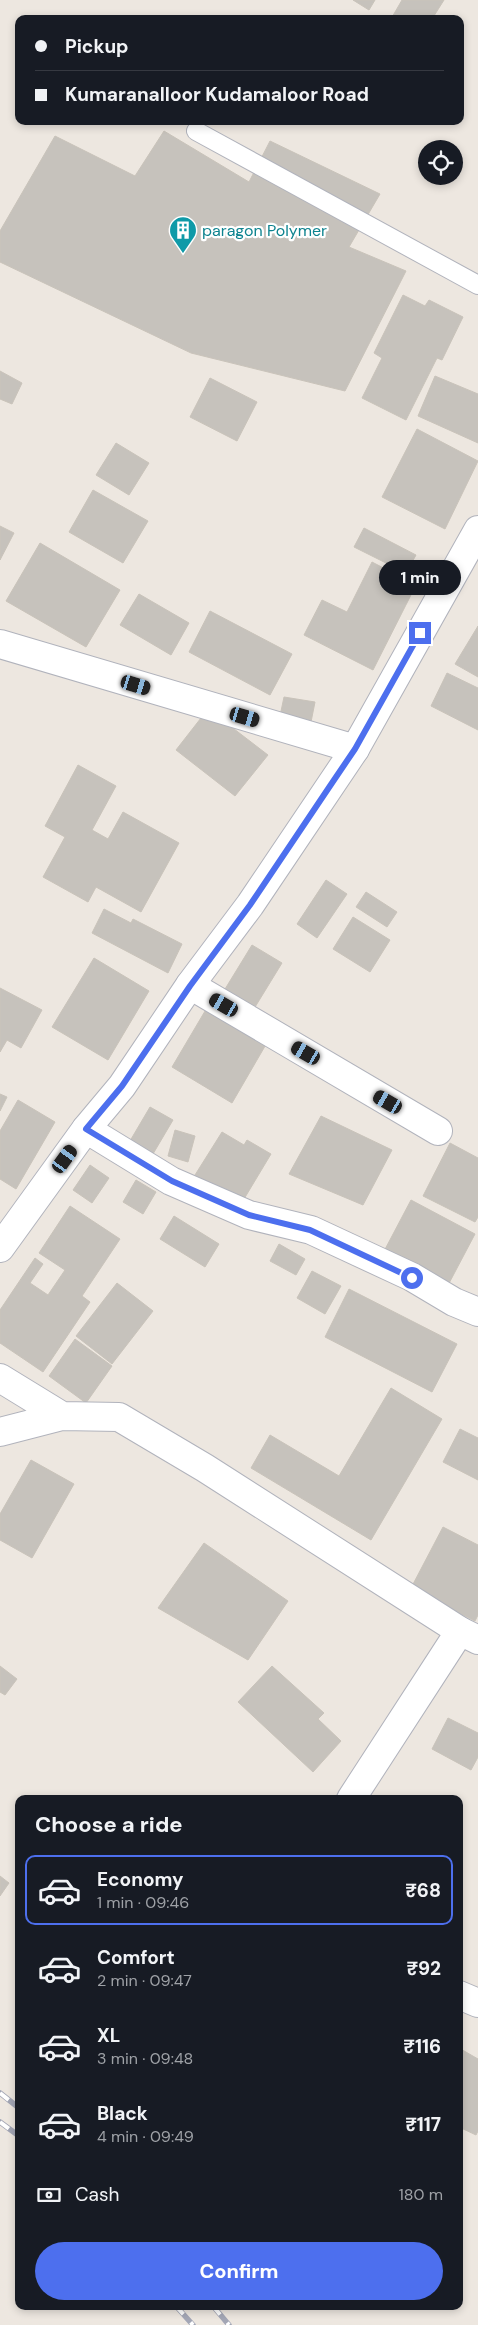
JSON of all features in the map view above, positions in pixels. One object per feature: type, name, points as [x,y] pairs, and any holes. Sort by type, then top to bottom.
[{"type":"street","points":[[0,1248],[86,1129],[122,1086],[190,986],[250,905],[355,749],[478,530]]},
{"type":"street","points":[[0,644],[355,749]]},
{"type":"street","points":[[190,986],[438,1130]]},
{"type":"street","points":[[86,1129],[172,1181],[249,1215],[310,1230],[412,1278],[454,1302],[478,1312]]},
{"type":"street","points":[[0,1378],[62,1416]]},
{"type":"street","points":[[0,1432],[62,1416],[119,1417],[205,1468],[469,1635],[354,1795]]},
{"type":"street","points":[[463,1997],[478,2003]]},
{"type":"lane","points":[[196,131],[478,285]]},
{"type":"building","points":[[353,0],[375,0],[369,10]]},
{"type":"building","points":[[402,0],[444,0],[435,15],[393,15]]},
{"type":"building","name":"paragon Polymer","points":[[164,131],[249,182],[270,141],[380,194],[349,247],[406,271],[345,391],[191,353],[0,262],[0,231],[55,136],[135,176]]},
{"type":"building","points":[[403,295],[425,306],[429,300],[463,317],[442,360],[437,358],[406,420],[362,398],[382,358],[374,353]]},
{"type":"building","points":[[0,371],[22,383],[12,404],[0,399]]},
{"type":"building","points":[[435,376],[478,394],[478,443],[418,416]]},
{"type":"building","points":[[210,378],[257,402],[237,441],[190,417]]},
{"type":"building","points":[[417,429],[478,461],[445,529],[382,497]]},
{"type":"building","points":[[116,443],[149,463],[129,495],[96,475]]},
{"type":"building","points":[[93,490],[148,521],[123,563],[69,532]]},
{"type":"building","points":[[0,526],[14,533],[0,560]]},
{"type":"building","points":[[364,528],[416,555],[406,573],[354,547]]},
{"type":"building","points":[[40,543],[120,590],[86,647],[6,601]]},
{"type":"building","points":[[372,562],[416,585],[373,670],[304,635],[322,600],[347,612]]},
{"type":"building","points":[[139,594],[189,623],[171,655],[120,625]]},
{"type":"building","points":[[210,611],[292,654],[270,695],[189,652]]},
{"type":"building","points":[[478,626],[478,677],[455,664]]},
{"type":"building","points":[[447,673],[478,688],[478,730],[431,706]]},
{"type":"building","points":[[284,697],[315,702],[311,722],[280,716]]},
{"type":"building","points":[[208,709],[268,755],[235,796],[176,750]]},
{"type":"building","points":[[78,765],[116,786],[92,830],[108,839],[123,812],[179,843],[141,912],[96,887],[88,902],[43,877],[65,837],[45,826]]},
{"type":"building","points":[[326,880],[347,894],[317,938],[297,924]]},
{"type":"building","points":[[366,892],[397,912],[387,927],[356,907]]},
{"type":"building","points":[[104,909],[131,923],[133,919],[182,944],[168,973],[92,933]]},
{"type":"building","points":[[353,917],[390,940],[370,972],[333,949]]},
{"type":"building","points":[[252,945],[282,963],[252,1012],[222,994]]},
{"type":"building","points":[[94,958],[149,991],[108,1060],[52,1027]]},
{"type":"building","points":[[0,988],[42,1010],[21,1048],[7,1040],[0,1052]]},
{"type":"building","points":[[208,1006],[268,1041],[232,1103],[172,1067]]},
{"type":"building","points":[[0,1094],[7,1097],[0,1111]]},
{"type":"building","points":[[18,1100],[55,1122],[16,1189],[0,1179],[0,1131]]},
{"type":"building","points":[[150,1107],[173,1120],[150,1159],[127,1146]]},
{"type":"building","points":[[321,1116],[392,1150],[363,1205],[289,1174]]},
{"type":"building","points":[[175,1130],[195,1136],[188,1162],[168,1156]]},
{"type":"building","points":[[222,1132],[244,1145],[247,1140],[271,1154],[241,1204],[195,1175]]},
{"type":"building","points":[[450,1143],[478,1158],[478,1217],[475,1222],[423,1196]]},
{"type":"building","points":[[90,1165],[109,1178],[92,1203],[73,1190]]},
{"type":"building","points":[[136,1180],[156,1192],[143,1214],[123,1202]]},
{"type":"building","points":[[411,1200],[475,1234],[446,1289],[382,1255]]},
{"type":"building","points":[[70,1206],[120,1239],[82,1296],[90,1302],[43,1372],[0,1343],[0,1310],[35,1258],[43,1264],[30,1283],[48,1295],[65,1270],[39,1253]]},
{"type":"building","points":[[174,1216],[219,1244],[205,1267],[160,1239]]},
{"type":"building","points":[[279,1244],[305,1259],[296,1275],[270,1261]]},
{"type":"building","points":[[312,1271],[341,1286],[325,1314],[297,1298]]},
{"type":"building","points":[[117,1283],[153,1311],[112,1364],[76,1336]]},
{"type":"building","points":[[349,1289],[457,1344],[432,1392],[325,1337]]},
{"type":"building","points":[[75,1339],[112,1366],[86,1403],[49,1376]]},
{"type":"building","points":[[391,1388],[442,1419],[371,1540],[251,1468],[270,1435],[339,1476]]},
{"type":"building","points":[[460,1429],[478,1438],[478,1480],[443,1462]]},
{"type":"building","points":[[31,1460],[74,1484],[32,1558],[0,1540],[0,1514]]},
{"type":"building","points":[[443,1527],[478,1545],[478,1615],[475,1621],[411,1588]]},
{"type":"building","points":[[204,1543],[288,1601],[248,1660],[158,1608]]},
{"type":"building","points":[[0,1666],[17,1679],[5,1695],[0,1692]]},
{"type":"building","points":[[272,1666],[324,1713],[318,1719],[341,1741],[313,1772],[238,1702]]},
{"type":"building","points":[[448,1718],[478,1733],[478,1757],[471,1770],[432,1749]]},
{"type":"building","points":[[0,1876],[9,1883],[0,1896]]},
{"type":"building","points":[[463,2050],[478,2059],[478,2131],[476,2135],[463,2129]]},
{"type":"railway","points":[[0,2093],[15,2105]]},
{"type":"railway","points":[[0,2122],[15,2133]]},
{"type":"railway","points":[[180,2310],[193,2325]]},
{"type":"railway","points":[[216,2310],[229,2325]]},
{"type":"place","name":"paragon Polymer","points":[[183,254]]},
{"type":"route","points":[[412,1278],[310,1230],[249,1215],[172,1181],[86,1129],[122,1086],[190,986],[250,905],[355,749],[420,633]]}]
